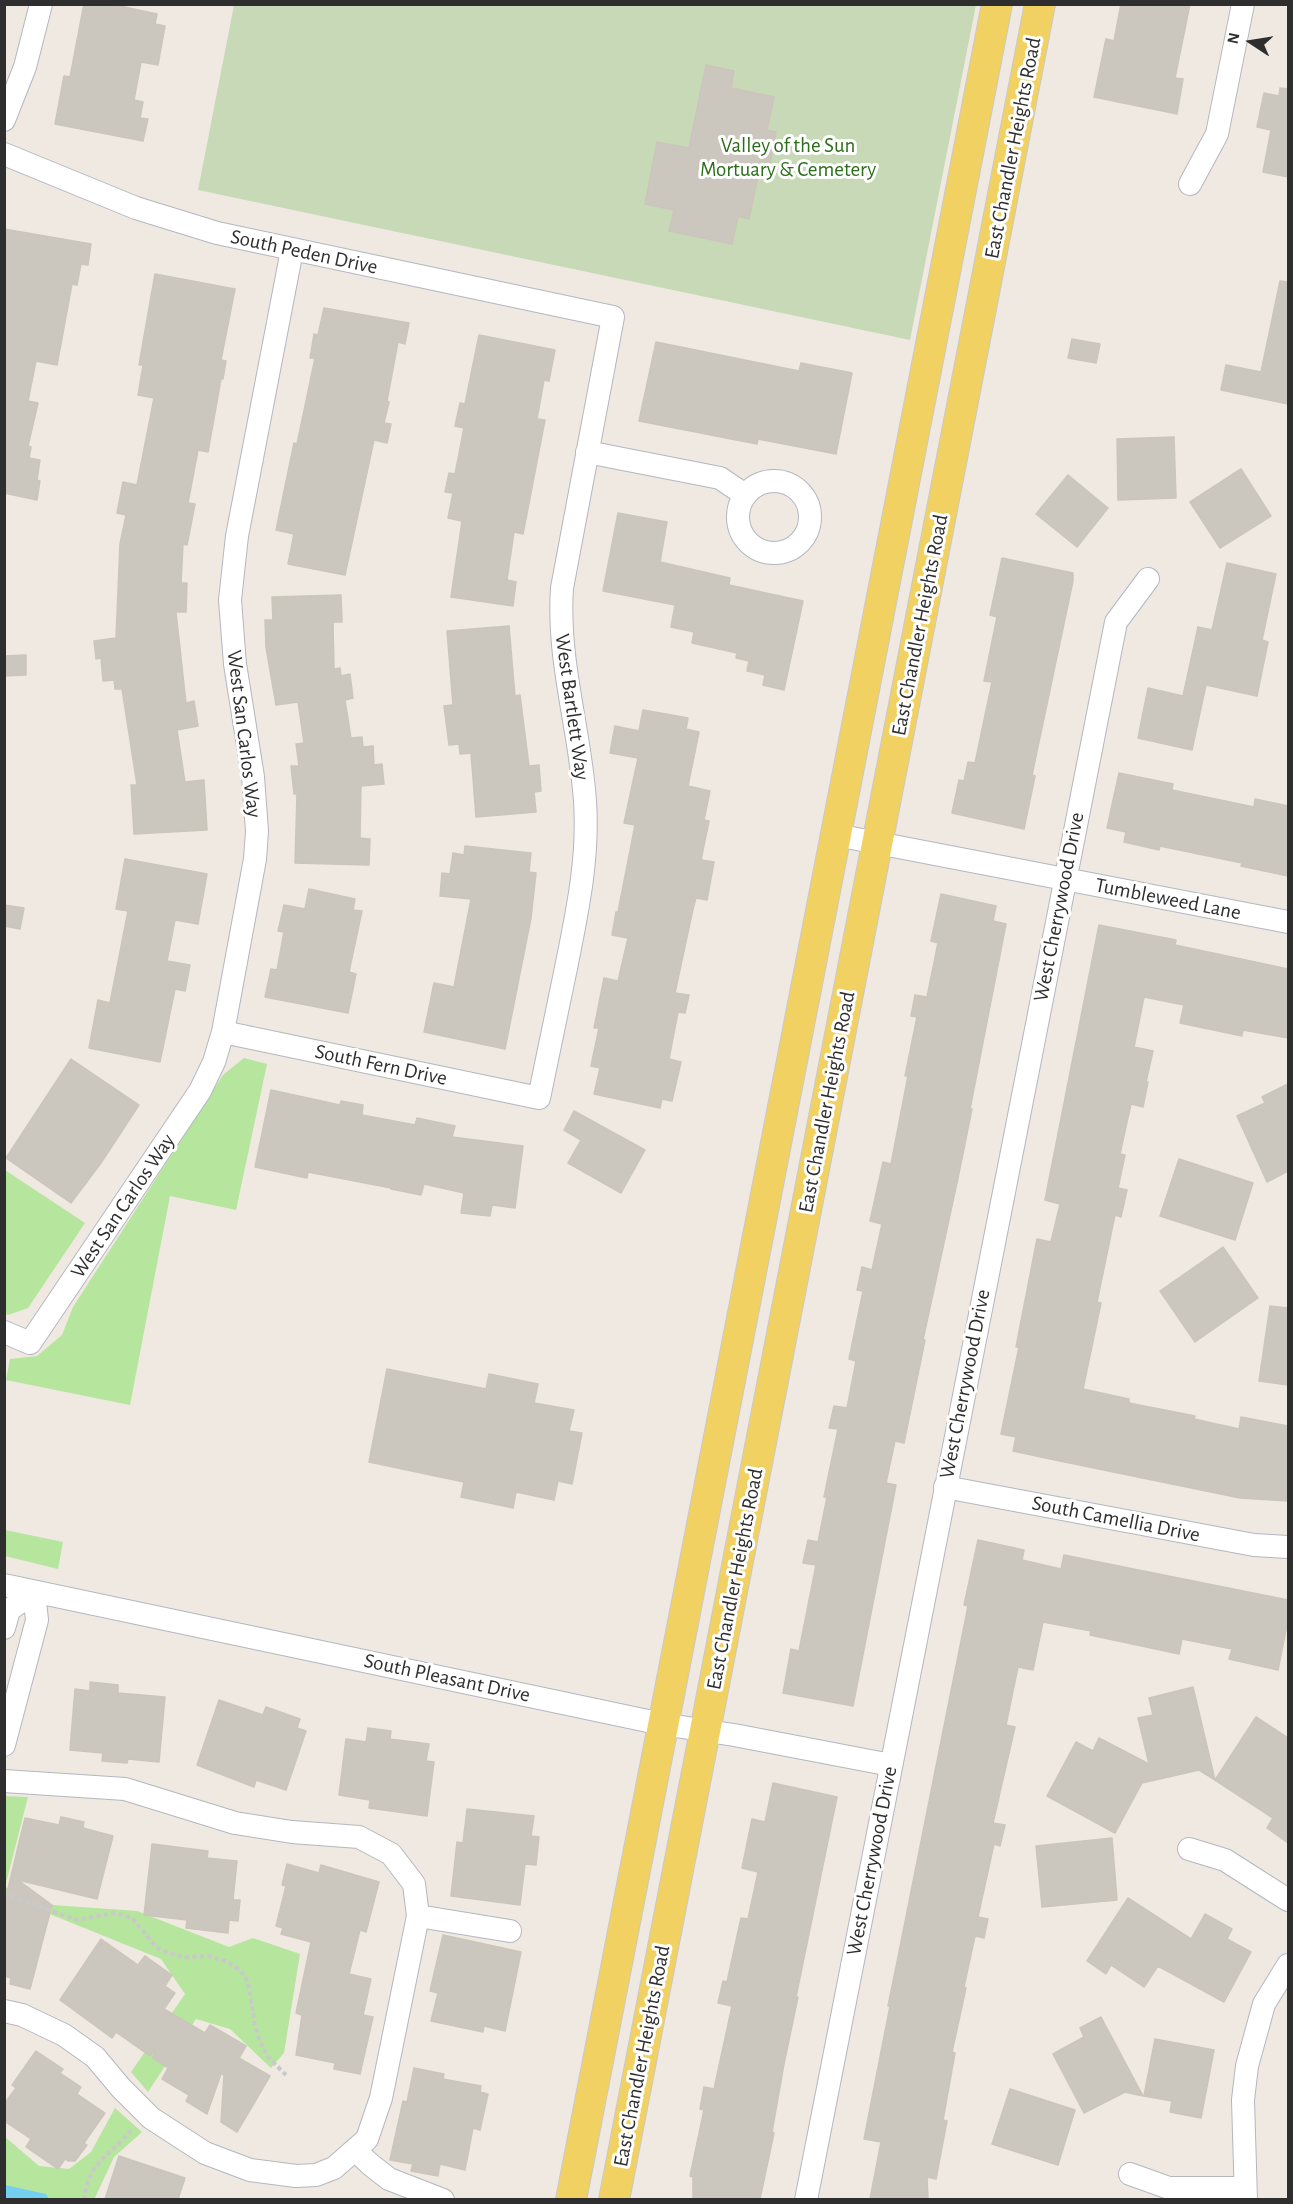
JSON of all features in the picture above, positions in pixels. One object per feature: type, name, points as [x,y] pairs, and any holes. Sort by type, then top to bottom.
[{"type":"main road","name":"East Chandler Heights Road","points":[[571,2199],[997,4]]},
{"type":"main road","name":"East Chandler Heights Road","points":[[614,2199],[1040,4]]},
{"type":"street","points":[[4,120],[25,67],[41,4]]},
{"type":"street","points":[[1190,184],[1217,134],[1243,4]]},
{"type":"street","name":"South Peden Drive","points":[[4,154],[136,208],[217,233],[613,317]]},
{"type":"street","name":"West San Carlos Way","points":[[4,1332],[30,1343],[196,1097],[214,1062],[223,1032],[251,886],[257,831],[253,777],[231,632],[232,568],[292,250]]},
{"type":"street","name":"West Bartlett Way","points":[[539,1098],[578,910],[586,837],[585,800],[563,657],[560,611],[565,565],[613,317]]},
{"type":"street","points":[[587,452],[720,478],[745,495]]},
{"type":"street","name":"West Cherrywood Drive","points":[[806,2199],[1116,622],[1148,579]]},
{"type":"street","name":"Tumbleweed Lane","points":[[836,835],[1288,922]]},
{"type":"street","name":"South Fern Drive","points":[[223,1032],[539,1098]]},
{"type":"street","name":"South Camellia Drive","points":[[945,1487],[1254,1545],[1288,1547]]},
{"type":"street","name":"South Pleasant Drive","points":[[4,1585],[662,1724],[706,1730],[891,1766]]},
{"type":"street","points":[[4,1628],[9,1610],[34,1592],[37,1620],[9,1715],[4,1745]]},
{"type":"street","points":[[4,1781],[125,1789],[236,1823],[292,1832],[359,1837],[391,1854],[414,1884],[418,1916],[381,2098],[367,2139],[334,2168],[316,2175],[296,2176],[250,2170],[205,2153],[146,2112],[121,2088],[95,2057],[64,2035],[22,2015],[4,2011]]},
{"type":"street","points":[[1189,1849],[1225,1860],[1288,1900]]},
{"type":"street","points":[[418,1916],[510,1931]]},
{"type":"street","points":[[1130,2174],[1168,2188],[1246,2194],[1243,2100],[1247,2066],[1264,2004],[1288,1965]]},
{"type":"street","points":[[355,2150],[389,2179],[443,2199]]},
{"type":"path","points":[[4,1893],[77,1920],[115,1913],[132,1918],[156,1947],[168,1953],[185,1957],[209,1956],[225,1961],[240,1970],[248,1982],[255,2026],[260,2041],[268,2057],[286,2075]]},
{"type":"path","points":[[84,2199],[92,2169],[122,2142],[146,2112]]},
{"type":"green space","name":"Valley of the Sun Mortuary & Cemetery","points":[[234,5],[976,5],[910,340],[198,190]]},
{"type":"green space","points":[[244,1058],[267,1064],[236,1210],[170,1196],[130,1405],[6,1380],[10,1359],[37,1356],[62,1335],[73,1307],[223,1075]]},
{"type":"green space","points":[[5,1170],[85,1223],[28,1308],[8,1315],[4,1313]]},
{"type":"green space","points":[[5,1530],[63,1542],[58,1569],[5,1556]]},
{"type":"green space","points":[[4,1796],[28,1797],[5,1887],[53,1905],[137,1911],[229,1947],[253,1938],[300,1954],[284,2053],[271,2068],[230,2029],[196,2019],[148,2092],[131,2072],[185,1994],[161,1959],[5,1896]]},
{"type":"green space","points":[[115,2108],[142,2132],[114,2157],[94,2200],[5,2199],[4,2136],[39,2166],[69,2169],[91,2152]]},
{"type":"water","points":[[5,2185],[46,2194],[49,2199],[5,2199]]},
{"type":"building","points":[[84,4],[111,4],[157,14],[155,24],[165,26],[158,65],[141,62],[134,100],[143,102],[140,118],[148,119],[143,141],[55,124],[64,76],[70,77]]},
{"type":"building","points":[[1121,4],[1190,4],[1175,78],[1183,79],[1177,114],[1094,97],[1106,39],[1114,41]]},
{"type":"building","points":[[706,65],[734,71],[731,88],[774,97],[767,130],[776,132],[770,163],[761,161],[749,219],[738,216],[732,244],[669,231],[674,210],[645,204],[657,142],[689,148]]},
{"type":"building","points":[[1280,88],[1288,89],[1288,177],[1263,172],[1271,130],[1257,127],[1264,93],[1279,96]]},
{"type":"building","points":[[4,229],[91,244],[88,265],[81,264],[77,285],[72,284],[57,365],[36,361],[28,401],[38,403],[28,446],[31,447],[29,458],[40,460],[37,500],[4,493]]},
{"type":"building","points":[[155,274],[235,289],[221,360],[226,361],[208,452],[198,450],[188,503],[195,504],[187,545],[183,544],[181,583],[187,583],[186,612],[176,612],[186,703],[194,701],[198,726],[177,730],[185,782],[204,780],[207,830],[134,834],[131,785],[137,785],[122,689],[115,689],[114,680],[103,681],[101,658],[96,659],[94,641],[116,638],[120,544],[126,515],[117,513],[123,482],[137,485],[154,398],[138,395],[143,365],[139,365]]},
{"type":"building","points":[[1280,281],[1288,282],[1288,404],[1221,390],[1226,365],[1261,372]]},
{"type":"building","points":[[324,308],[409,323],[405,344],[398,342],[387,401],[389,402],[384,423],[391,424],[387,443],[374,440],[345,575],[288,564],[294,534],[276,530],[315,358],[310,358],[314,334],[318,335]]},
{"type":"building","points":[[479,335],[555,350],[549,381],[544,380],[537,419],[545,420],[523,534],[514,532],[507,580],[516,582],[513,606],[451,597],[462,521],[448,518],[453,493],[445,492],[449,473],[455,474],[464,428],[455,426],[460,403],[465,404]]},
{"type":"building","points":[[1072,339],[1100,344],[1096,363],[1068,358]]},
{"type":"building","points":[[656,342],[799,371],[801,363],[852,373],[836,454],[758,439],[757,444],[639,421]]},
{"type":"building","points":[[1174,437],[1176,498],[1118,500],[1117,439]]},
{"type":"building","points":[[1241,469],[1271,516],[1220,548],[1190,502]]},
{"type":"building","points":[[1068,475],[1108,508],[1077,547],[1036,514]]},
{"type":"building","points":[[618,513],[667,522],[660,562],[730,578],[729,585],[803,601],[784,690],[763,685],[765,675],[747,671],[749,661],[736,658],[737,653],[692,643],[694,632],[671,627],[675,605],[603,591]]},
{"type":"building","points":[[1002,558],[1073,573],[1032,775],[1035,776],[1024,829],[952,813],[959,780],[964,781],[968,762],[975,763],[992,682],[984,681],[997,617],[990,615]]},
{"type":"building","points":[[1227,563],[1276,574],[1262,640],[1268,642],[1257,696],[1206,685],[1192,750],[1138,738],[1148,688],[1183,696],[1198,627],[1212,630]]},
{"type":"building","points":[[341,595],[342,622],[333,622],[334,669],[340,668],[341,676],[350,674],[353,698],[345,700],[351,738],[362,737],[363,747],[373,746],[374,765],[382,764],[384,784],[361,786],[360,838],[370,839],[369,865],[295,863],[297,794],[294,794],[291,766],[299,766],[296,744],[304,743],[298,702],[276,705],[266,647],[265,620],[273,620],[272,597]]},
{"type":"building","points":[[509,626],[515,696],[520,695],[529,766],[539,765],[541,791],[534,792],[536,812],[476,817],[471,753],[460,754],[459,744],[449,745],[444,706],[453,705],[447,631]]},
{"type":"building","points":[[26,655],[26,675],[4,676],[4,656]]},
{"type":"building","points":[[643,710],[688,718],[686,729],[699,732],[688,786],[710,791],[704,820],[709,821],[701,860],[714,862],[707,900],[696,898],[675,993],[689,995],[685,1013],[678,1012],[669,1059],[681,1062],[672,1101],[662,1099],[660,1108],[594,1094],[600,1068],[591,1066],[599,1028],[594,1028],[604,978],[618,981],[628,938],[612,935],[635,825],[624,823],[638,758],[610,753],[615,726],[639,731]]},
{"type":"building","points":[[1119,773],[1173,784],[1172,790],[1254,807],[1255,799],[1288,806],[1288,876],[1241,866],[1242,863],[1160,846],[1159,850],[1124,842],[1126,832],[1107,828]]},
{"type":"building","points":[[465,846],[531,853],[529,872],[536,873],[531,918],[505,1049],[424,1032],[434,983],[454,987],[471,899],[440,896],[442,873],[450,874],[453,853],[464,855]]},
{"type":"building","points":[[125,859],[207,874],[198,924],[175,920],[167,961],[190,965],[185,991],[175,989],[160,1062],[89,1048],[98,1000],[110,1003],[128,911],[116,909]]},
{"type":"building","points":[[309,889],[355,899],[353,910],[362,911],[349,972],[356,974],[348,1013],[265,997],[271,969],[277,970],[284,932],[278,931],[284,905],[305,909]]},
{"type":"building","points":[[941,894],[996,906],[993,921],[1006,924],[970,1109],[972,1109],[923,1340],[925,1340],[904,1443],[895,1441],[886,1483],[896,1485],[853,1706],[783,1693],[791,1649],[799,1651],[816,1565],[803,1563],[808,1540],[818,1542],[827,1497],[824,1497],[838,1429],[829,1428],[834,1406],[847,1408],[856,1361],[849,1359],[863,1291],[857,1290],[862,1267],[872,1270],[882,1224],[870,1221],[883,1162],[891,1164],[917,1017],[911,1016],[915,995],[927,997],[938,943],[931,941]]},
{"type":"building","points":[[4,905],[24,908],[20,929],[4,926]]},
{"type":"building","points":[[1099,925],[1176,940],[1175,945],[1288,969],[1288,1038],[1243,1030],[1242,1036],[1180,1023],[1184,1005],[1144,997],[1134,1047],[1153,1051],[1143,1107],[1131,1104],[1120,1154],[1125,1155],[1118,1188],[1127,1190],[1121,1217],[1115,1215],[1097,1302],[1101,1303],[1083,1389],[1129,1399],[1129,1403],[1195,1416],[1194,1419],[1239,1429],[1241,1417],[1288,1426],[1288,1501],[1240,1498],[1013,1451],[1016,1437],[1001,1434],[1019,1347],[1016,1347],[1037,1239],[1051,1242],[1060,1204],[1045,1200]]},
{"type":"building","points":[[71,1059],[139,1105],[101,1163],[71,1203],[6,1158]]},
{"type":"building","points":[[1288,1084],[1288,1171],[1267,1182],[1237,1116],[1265,1103],[1262,1097]]},
{"type":"building","points":[[271,1090],[340,1105],[341,1101],[363,1105],[362,1115],[415,1125],[417,1118],[455,1126],[452,1137],[523,1146],[515,1208],[492,1205],[490,1216],[461,1213],[464,1193],[424,1184],[421,1195],[308,1172],[307,1178],[255,1167]]},
{"type":"building","points":[[574,1111],[645,1150],[621,1193],[568,1163],[581,1140],[564,1130]]},
{"type":"building","points":[[1179,1159],[1253,1183],[1235,1240],[1160,1216]]},
{"type":"building","points":[[1223,1247],[1258,1298],[1195,1342],[1160,1291]]},
{"type":"building","points":[[1270,1306],[1288,1308],[1288,1385],[1259,1381]]},
{"type":"building","points":[[387,1369],[486,1389],[489,1374],[538,1384],[534,1403],[574,1410],[569,1431],[582,1433],[572,1484],[558,1481],[554,1500],[516,1492],[513,1508],[461,1497],[464,1482],[369,1462]]},
{"type":"building","points":[[978,1540],[1024,1550],[1022,1560],[1061,1569],[1064,1555],[1288,1600],[1288,1620],[1278,1670],[1229,1659],[1232,1649],[1182,1639],[1179,1654],[1090,1635],[1091,1631],[1043,1622],[1033,1670],[1018,1667],[1006,1725],[1015,1727],[993,1823],[1005,1825],[1000,1846],[994,1844],[978,1917],[988,1919],[984,1938],[975,1936],[964,1987],[966,1988],[952,2052],[955,2053],[943,2120],[947,2121],[936,2179],[927,2177],[928,2199],[870,2199],[881,2142],[864,2139],[890,2006],[888,2006],[968,1606],[964,1605]]},
{"type":"building","points":[[90,1682],[118,1685],[118,1693],[165,1697],[159,1762],[128,1759],[127,1763],[102,1761],[103,1753],[70,1750],[75,1689],[90,1691]]},
{"type":"building","points":[[1193,1687],[1215,1780],[1199,1770],[1142,1783],[1115,1833],[1047,1796],[1076,1742],[1093,1751],[1099,1738],[1149,1764],[1138,1718],[1153,1715],[1149,1698]]},
{"type":"building","points":[[219,1700],[263,1715],[266,1707],[300,1719],[297,1728],[306,1731],[286,1790],[256,1780],[254,1787],[197,1765]]},
{"type":"building","points":[[1256,1717],[1288,1738],[1288,1843],[1267,1828],[1273,1818],[1215,1780]]},
{"type":"building","points":[[368,1728],[391,1731],[390,1739],[429,1744],[426,1761],[434,1762],[427,1816],[369,1808],[370,1800],[339,1795],[346,1739],[366,1742]]},
{"type":"building","points":[[773,1783],[837,1797],[796,1997],[798,1997],[772,2132],[774,2133],[760,2199],[693,2199],[693,2177],[690,2176],[704,2110],[700,2109],[704,2087],[714,2089],[732,2006],[718,2003],[723,1981],[727,1982],[741,1918],[748,1919],[758,1872],[742,1868],[752,1819],[765,1822]]},
{"type":"building","points":[[467,1809],[534,1816],[531,1836],[539,1837],[536,1865],[525,1864],[520,1905],[451,1896],[457,1842],[463,1843]]},
{"type":"building","points":[[61,1817],[84,1822],[83,1828],[113,1836],[97,1899],[18,1880],[52,1905],[30,1989],[10,1984],[11,1978],[4,1976],[4,1905],[25,1818],[59,1825]]},
{"type":"building","points":[[1112,1838],[1117,1900],[1042,1907],[1036,1846]]},
{"type":"building","points":[[152,1844],[208,1851],[207,1858],[237,1861],[233,1900],[240,1900],[238,1921],[229,1920],[228,1933],[186,1928],[187,1920],[144,1915]]},
{"type":"building","points":[[287,1864],[319,1873],[321,1865],[379,1882],[366,1932],[360,1930],[349,1974],[371,1979],[363,2015],[373,2017],[360,2074],[334,2069],[335,2063],[296,2055],[302,2015],[296,2013],[311,1942],[281,1934],[283,1928],[276,1926],[286,1886],[282,1885]]},
{"type":"building","points":[[1128,1898],[1191,1939],[1205,1914],[1232,1929],[1227,1939],[1251,1952],[1224,2002],[1158,1966],[1144,1987],[1111,1965],[1106,1974],[1087,1961]]},
{"type":"building","points":[[443,1935],[521,1952],[505,2031],[484,2026],[483,2032],[431,2021],[438,1993],[430,1991]]},
{"type":"building","points":[[101,1939],[138,1965],[145,1956],[172,1975],[165,1986],[175,1993],[164,2009],[205,2033],[210,2025],[246,2046],[239,2058],[270,2076],[237,2132],[221,2122],[224,2075],[221,2074],[207,2114],[186,2101],[189,2095],[162,2079],[168,2068],[153,2058],[156,2047],[150,2056],[116,2032],[112,2038],[60,2000]]},
{"type":"building","points":[[1101,2017],[1143,2096],[1125,2092],[1084,2113],[1053,2054],[1084,2037],[1080,2028]]},
{"type":"building","points":[[1155,2039],[1214,2050],[1201,2118],[1170,2112],[1172,2101],[1144,2096]]},
{"type":"building","points":[[36,2051],[63,2069],[60,2073],[81,2087],[77,2094],[105,2113],[84,2143],[87,2145],[75,2161],[65,2159],[58,2169],[26,2147],[31,2139],[4,2121],[4,2104],[16,2088],[12,2085]]},
{"type":"building","points":[[414,2068],[444,2074],[443,2079],[481,2086],[480,2092],[488,2094],[480,2130],[473,2128],[465,2170],[440,2164],[438,2176],[411,2171],[413,2164],[390,2160],[403,2101],[407,2102]]},
{"type":"building","points":[[1010,2089],[1075,2110],[1058,2165],[992,2144]]},
{"type":"building","points":[[119,2156],[185,2178],[178,2199],[105,2199]]}]
